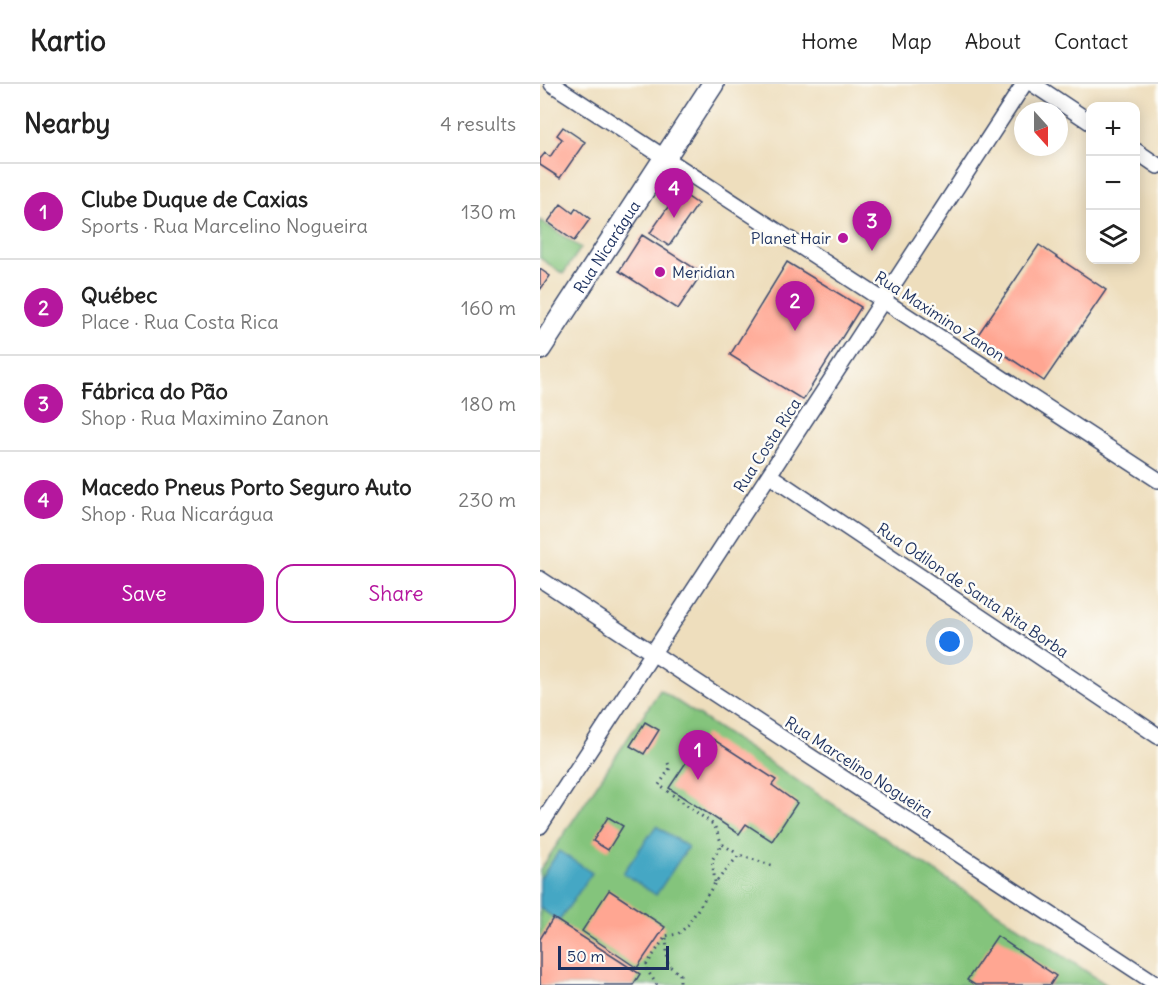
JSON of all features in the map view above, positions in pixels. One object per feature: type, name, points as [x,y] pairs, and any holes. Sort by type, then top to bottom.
[{"type":"main road","name":"Rua Nicarágua","points":[[540,349],[713,84]]},
{"type":"street","name":"Rua Maximino Zanon","points":[[552,84],[1158,480]]},
{"type":"street","name":"Rua Costa Rica","points":[[540,826],[1024,84]]},
{"type":"street","points":[[1033,84],[1086,119]]},
{"type":"street","points":[[1140,154],[1158,166]]},
{"type":"street","name":"Rua Odilon de Santa Rita Borba","points":[[769,475],[1158,736]]},
{"type":"street","name":"Rua Marcelino Nogueira","points":[[540,579],[1156,981]]},
{"type":"path","points":[[668,763],[670,768],[659,785],[714,825],[722,844],[739,855],[774,866]]},
{"type":"path","points":[[715,884],[712,860],[722,844]]},
{"type":"path","points":[[657,985],[645,967],[666,936],[678,934],[687,926],[715,884],[739,855]]},
{"type":"path","points":[[666,936],[668,965],[680,974],[680,985]]},
{"type":"green space","points":[[540,220],[581,248],[563,274],[540,258]]},
{"type":"green space","points":[[660,690],[1107,985],[540,985],[540,870]]},
{"type":"water","points":[[656,826],[688,847],[656,895],[623,873]]},
{"type":"water","points":[[559,851],[592,873],[559,921],[540,908],[540,879]]},
{"type":"building","points":[[563,127],[585,142],[560,178],[540,165],[540,159],[545,153],[550,157],[562,139],[557,135]]},
{"type":"building","points":[[679,191],[698,204],[669,246],[650,233]]},
{"type":"building","points":[[561,204],[573,213],[576,208],[590,219],[574,241],[548,222]]},
{"type":"building","name":"Meridian","points":[[642,235],[702,273],[678,309],[619,271]]},
{"type":"building","points":[[1039,245],[1106,290],[1044,381],[977,336]]},
{"type":"building","points":[[787,262],[861,307],[803,400],[730,355]]},
{"type":"building","points":[[540,269],[550,276],[540,290]]},
{"type":"building","points":[[645,722],[659,730],[644,754],[630,746]]},
{"type":"building","points":[[705,734],[776,780],[772,785],[797,803],[772,841],[746,824],[739,834],[669,788]]},
{"type":"building","points":[[608,817],[623,826],[608,850],[593,841]]},
{"type":"building","points":[[609,890],[665,927],[637,968],[582,931]]},
{"type":"building","points":[[553,918],[640,974],[633,985],[540,985],[540,939]]},
{"type":"building","points":[[997,936],[1056,976],[1050,985],[975,985],[967,980]]},
{"type":"place","name":"Macedo Pneus Porto Seguro Auto","points":[[674,218]]},
{"type":"place","name":"Planet Hair","points":[[843,238]]},
{"type":"place","name":"Fábrica do Pão","points":[[872,251]]},
{"type":"place","name":"Meridian","points":[[660,272]]},
{"type":"place","name":"Québec","points":[[795,331]]},
{"type":"place","name":"Clube Duque de Caxias","points":[[698,780]]}]
